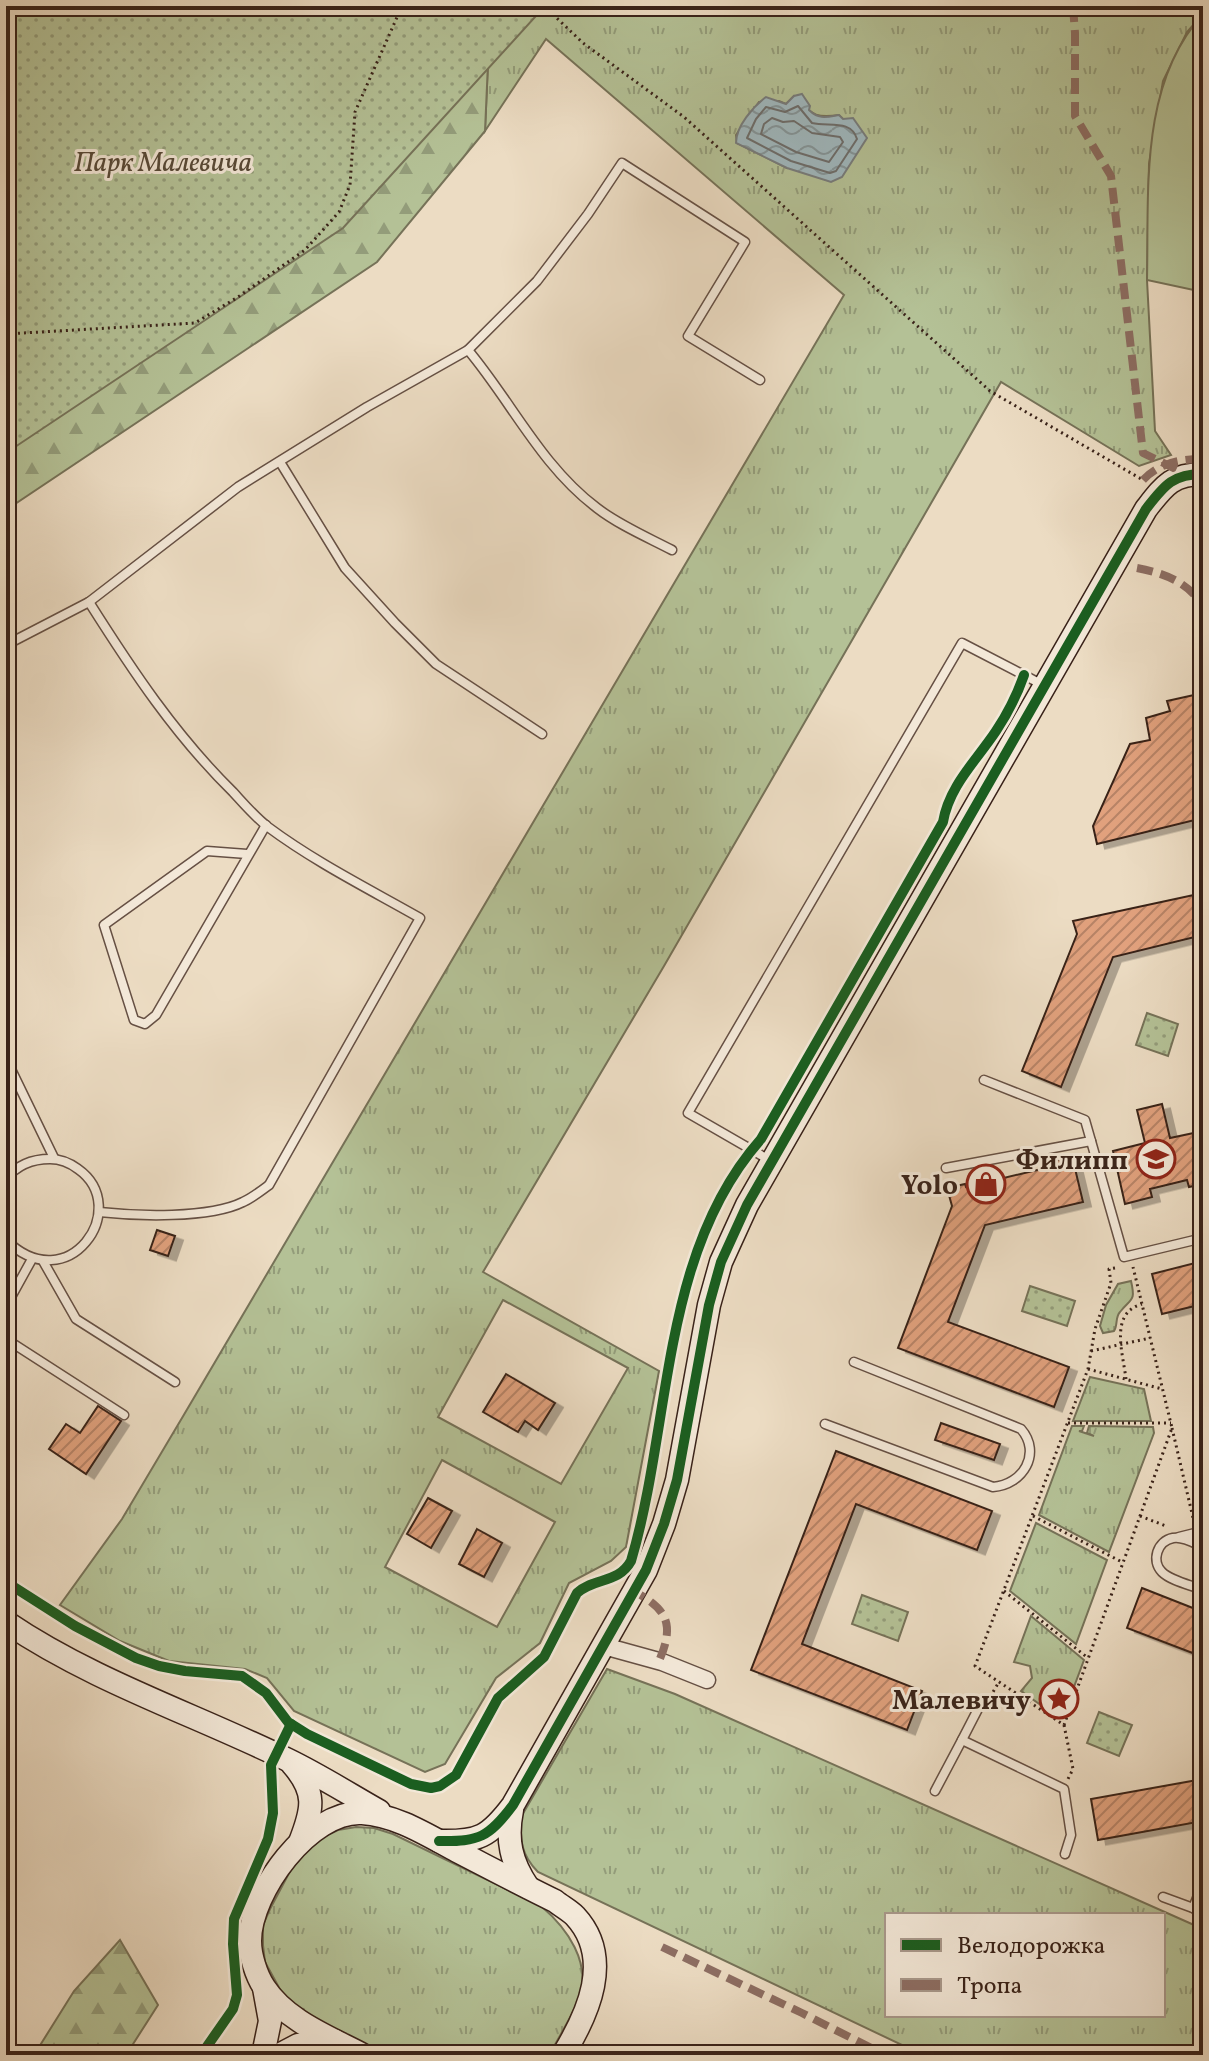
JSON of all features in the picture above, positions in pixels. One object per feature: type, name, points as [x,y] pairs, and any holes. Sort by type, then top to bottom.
[{"type":"street","points":[[439,1841],[470,1840],[497,1827],[513,1805],[604,1646],[646,1570],[664,1524],[677,1480],[697,1361],[721,1262],[747,1205],[1146,509],[1169,482],[1186,474],[1203,474]]},
{"type":"street","points":[[6,1622],[35,1642],[118,1683],[289,1760],[392,1818],[555,1901],[575,1916],[587,1935],[594,1962],[594,1986],[588,2009],[563,2055]]},
{"type":"street","points":[[604,1646],[662,1662],[707,1680]]},
{"type":"street","points":[[263,2055],[268,2045],[270,2021],[250,1940],[256,1911],[273,1878],[299,1842],[310,1818],[311,1797],[305,1778],[289,1760]]},
{"type":"street","points":[[513,1805],[508,1830],[510,1849],[515,1867],[529,1888]]},
{"type":"street","points":[[299,1842],[317,1827],[338,1817],[360,1813],[392,1818]]},
{"type":"street","points":[[264,1987],[292,2017],[363,2055]]},
{"type":"street","points":[[279,2055],[298,2045],[335,2041]]},
{"type":"lane","points":[[6,645],[89,602],[238,487],[367,407],[468,350],[537,281],[622,163],[745,242],[688,336],[760,380]]},
{"type":"lane","points":[[468,350],[494,381],[521,425],[558,472],[597,508],[672,550]]},
{"type":"lane","points":[[280,462],[345,568],[395,623],[436,664],[542,734]]},
{"type":"lane","points":[[89,602],[172,725],[214,774],[266,825],[343,875],[420,918],[269,1185],[241,1204],[208,1211],[139,1216],[99,1212]]},
{"type":"lane","points":[[771,1162],[688,1113],[962,643],[1045,686]]},
{"type":"lane","points":[[247,854],[207,851],[104,925],[134,1020],[145,1024],[156,1015],[266,825]]},
{"type":"lane","points":[[6,1059],[54,1158]]},
{"type":"lane","points":[[984,1080],[1085,1120],[1124,1257],[1132,1260],[1203,1238]]},
{"type":"lane","points":[[946,1168],[1091,1141]]},
{"type":"lane","points":[[6,1240],[18,1252],[32,1259],[59,1260],[84,1246],[95,1229],[99,1212],[98,1197],[92,1184],[83,1172],[70,1163],[54,1158],[33,1160],[7,1175]]},
{"type":"lane","points":[[6,1306],[32,1259]]},
{"type":"lane","points":[[43,1261],[76,1319],[175,1382]]},
{"type":"lane","points":[[6,1339],[124,1415]]},
{"type":"lane","points":[[825,1424],[993,1487],[1012,1483],[1026,1467],[1030,1446],[1021,1429],[854,1362]]},
{"type":"lane","points":[[1200,1532],[1171,1538],[1157,1552],[1158,1565],[1166,1575],[1203,1590]]},
{"type":"lane","points":[[1178,1537],[1203,1547]]},
{"type":"lane","points":[[935,1791],[978,1709]]},
{"type":"lane","points":[[962,1740],[1064,1789],[1071,1835],[1065,1854]]},
{"type":"lane","points":[[1193,1908],[1203,1883]]},
{"type":"lane","points":[[1163,1897],[1203,1913]]},
{"type":"path","points":[[6,334],[195,323],[305,250],[339,212],[350,185],[355,112],[398,15],[399,6]]},
{"type":"path","points":[[544,6],[583,43],[684,117],[990,391],[1143,480]]},
{"type":"path","points":[[1064,1725],[975,1666],[1088,1369],[1095,1329],[1111,1283],[1109,1269],[1132,1260],[1193,1519],[1200,1532]]},
{"type":"path","points":[[1126,1379],[1123,1315],[1131,1307],[1142,1304]]},
{"type":"path","points":[[1091,1351],[1150,1338]]},
{"type":"path","points":[[1088,1369],[1162,1389]]},
{"type":"path","points":[[1068,1423],[1171,1426]]},
{"type":"path","points":[[1064,1789],[1073,1769],[1064,1725],[1171,1426]]},
{"type":"path","points":[[1033,1516],[1123,1563]]},
{"type":"path","points":[[1140,1516],[1163,1526],[1169,1525]]},
{"type":"path","points":[[1181,1522],[1193,1519]]},
{"type":"path","points":[[1004,1591],[1088,1658]]},
{"type":"path","points":[[978,1709],[987,1704],[999,1682]]},
{"type":"green space","name":"Парк Малевича","points":[[6,6],[449,6],[488,63],[485,131],[377,262],[6,510]]},
{"type":"green space","name":"Парк Малевича","points":[[6,6],[545,6],[343,228],[6,453]]},
{"type":"green space","points":[[539,6],[1203,6],[1203,14],[1187,32],[1163,81],[1149,164],[1147,280],[1155,431],[1171,455],[1139,466],[1001,382],[664,966],[483,1272],[659,1371],[626,1547],[611,1561],[569,1583],[540,1643],[496,1678],[445,1764],[425,1772],[294,1711],[267,1678],[245,1669],[169,1661],[120,1641],[60,1605],[122,1519],[844,295],[546,39],[485,131],[488,63]],"holes":[[[794,96],[814,113],[839,115],[843,119],[787,168],[737,143],[736,135],[759,102],[779,101],[786,104]],[[503,1300],[628,1368],[561,1484],[438,1417]],[[442,1460],[555,1522],[497,1627],[385,1567]]]},
{"type":"green space","points":[[1203,14],[1203,292],[1147,280],[1149,175],[1158,105],[1182,42]]},
{"type":"green space","points":[[1147,1013],[1178,1024],[1168,1056],[1136,1045]]},
{"type":"green space","points":[[1131,1281],[1132,1299],[1118,1314],[1114,1331],[1103,1333],[1100,1326],[1106,1305],[1118,1284]]},
{"type":"green space","points":[[1030,1286],[1075,1301],[1067,1326],[1022,1311]]},
{"type":"green space","points":[[1090,1377],[1144,1389],[1151,1421],[1073,1421]]},
{"type":"green space","points":[[1072,1426],[1084,1426],[1079,1431],[1094,1436],[1087,1433],[1089,1426],[1153,1427],[1154,1433],[1109,1552],[1039,1515]]},
{"type":"green space","points":[[1036,1523],[1107,1560],[1076,1644],[1010,1591]]},
{"type":"green space","points":[[862,1595],[908,1612],[898,1641],[852,1624]]},
{"type":"green space","points":[[1031,1616],[1084,1660],[1069,1700],[1063,1689],[1051,1686],[1044,1693],[1045,1708],[1021,1691],[1032,1678],[1030,1666],[1014,1662]]},
{"type":"green space","points":[[607,1669],[675,1694],[1203,1929],[1203,2055],[923,2055],[538,1872],[528,1859],[521,1833],[521,1817]]},
{"type":"green space","points":[[1099,1712],[1132,1725],[1119,1756],[1087,1743]]},
{"type":"green space","points":[[356,1827],[393,1834],[541,1906],[560,1925],[580,1960],[582,1986],[576,2006],[549,2055],[386,2055],[298,2010],[282,1993],[265,1962],[263,1925],[270,1909],[296,1860],[321,1838],[338,1830]]},
{"type":"green space","points":[[120,1940],[158,2005],[126,2055],[34,2055],[74,1991]]},
{"type":"water","points":[[802,94],[813,113],[823,117],[839,115],[843,119],[853,118],[867,138],[842,177],[831,182],[787,168],[736,143],[746,117],[766,97],[786,104],[794,96]]},
{"type":"building","points":[[1203,693],[1203,818],[1097,844],[1093,826],[1130,744],[1150,740],[1146,718],[1170,711],[1167,701]]},
{"type":"building","points":[[1203,893],[1203,935],[1113,957],[1061,1087],[1022,1071],[1077,934],[1073,921]]},
{"type":"building","points":[[1162,1104],[1170,1138],[1203,1131],[1203,1184],[1189,1187],[1187,1180],[1150,1189],[1152,1197],[1125,1204],[1113,1151],[1145,1143],[1137,1110]]},
{"type":"building","points":[[1072,1156],[1083,1202],[985,1225],[948,1322],[1069,1367],[1054,1407],[898,1348],[952,1206],[947,1188],[965,1184],[966,1187],[1054,1166],[1053,1161]]},
{"type":"building","points":[[157,1230],[175,1236],[168,1256],[150,1250]]},
{"type":"building","points":[[1203,1261],[1203,1304],[1162,1314],[1152,1274]]},
{"type":"building","points":[[506,1374],[555,1403],[538,1430],[525,1421],[518,1432],[483,1412]]},
{"type":"building","points":[[98,1406],[121,1421],[86,1474],[49,1449],[66,1424],[80,1433]]},
{"type":"building","points":[[941,1423],[1000,1444],[994,1460],[935,1440]]},
{"type":"building","points":[[836,1451],[992,1511],[977,1550],[856,1504],[802,1644],[922,1691],[907,1730],[751,1670]]},
{"type":"building","points":[[428,1498],[452,1511],[431,1548],[407,1534]]},
{"type":"building","points":[[477,1529],[502,1543],[484,1577],[459,1564]]},
{"type":"building","points":[[1142,1588],[1203,1612],[1203,1657],[1127,1628]]},
{"type":"building","points":[[1203,1779],[1203,1821],[1098,1840],[1091,1799]]},
{"type":"marked path","points":[[1073,6],[1075,116],[1111,176],[1143,453],[1186,474]]},
{"type":"marked path","points":[[1143,480],[1170,463],[1203,459]]},
{"type":"marked path","points":[[1137,568],[1174,580],[1190,591],[1203,606]]},
{"type":"marked path","points":[[630,1589],[652,1603],[664,1618],[667,1636],[659,1661]]},
{"type":"marked path","points":[[662,1947],[885,2055]]},
{"type":"marked path","points":[[1150,2048],[1175,2055]]},
{"type":"cycle path","points":[[439,1841],[464,1840],[482,1835],[490,1831],[513,1805],[646,1570],[677,1480],[709,1305],[721,1262],[747,1205],[1146,509],[1176,479],[1203,474]]},
{"type":"cycle path","points":[[6,1582],[75,1626],[136,1658],[185,1671],[242,1676],[266,1693],[288,1722],[411,1784],[431,1788],[456,1775],[498,1698],[544,1657],[577,1593],[620,1573],[631,1561],[686,1286],[704,1234],[728,1184],[761,1139],[943,822],[957,785],[996,731],[1024,675]]},
{"type":"cycle path","points":[[201,2055],[233,2009],[237,1995],[234,1919],[268,1839],[273,1813],[271,1765],[291,1724]]},
{"type":"place","name":"Филипп","points":[[1156,1159]]},
{"type":"place","name":"Yolo","points":[[986,1184]]},
{"type":"place","name":"Малевичу","points":[[1059,1699]]}]
